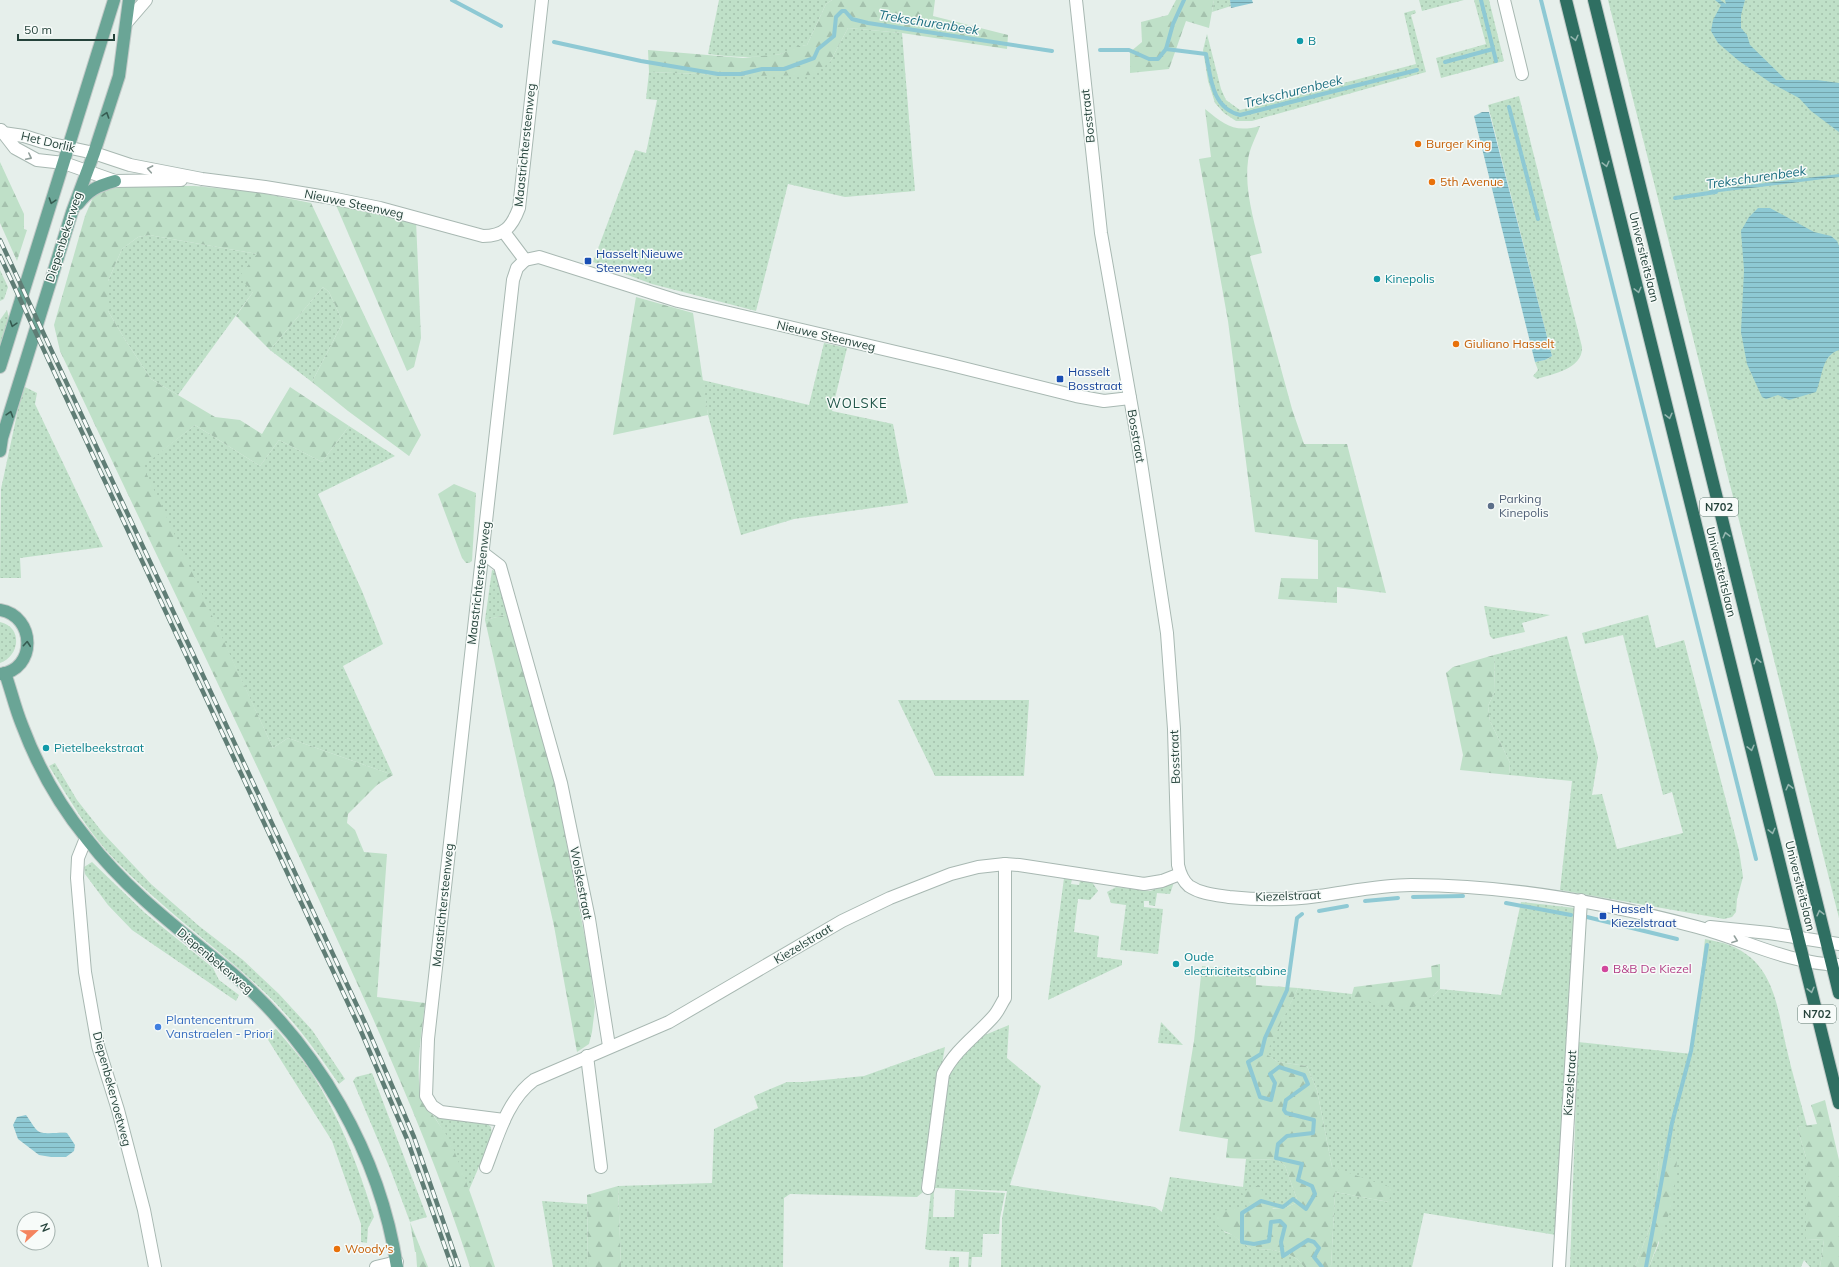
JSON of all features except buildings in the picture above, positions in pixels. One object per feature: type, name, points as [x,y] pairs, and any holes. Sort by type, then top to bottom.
[{"type":"highway","name":"Universiteitslaan","points":[[1566,0],[1839,1103]]},
{"type":"highway","name":"Universiteitslaan","points":[[1594,0],[1827,942],[1836,965],[1839,993]]},
{"type":"main road","name":"Diepenbekerweg","points":[[0,367],[70,146],[114,0]]},
{"type":"main road","name":"Diepenbekerweg","points":[[0,452],[2,438],[72,212],[86,170],[94,153],[119,76],[129,0]]},
{"type":"main road","points":[[72,212],[87,192],[103,184],[115,181]]},
{"type":"main road","points":[[0,610],[8,612],[19,619],[26,630],[28,643],[25,656],[22,661],[13,669],[2,674]]},
{"type":"main road","name":"Diepenbekerweg","points":[[2,674],[34,753],[57,794],[86,838],[127,886],[264,1003],[308,1054],[351,1123],[366,1157],[385,1212],[397,1264]]},
{"type":"street","points":[[127,22],[146,0]]},
{"type":"street","name":"Maastrichtersteenweg","points":[[504,232],[515,220],[519,208],[542,0]]},
{"type":"street","name":"Bosstraat","points":[[1076,0],[1101,233],[1130,398],[1167,633],[1172,687],[1178,865],[1180,874]]},
{"type":"street","points":[[1504,0],[1522,74]]},
{"type":"street","name":"Het Dorlik","points":[[1,131],[43,142],[70,146],[94,153]]},
{"type":"street","name":"Het Dorlik","points":[[1,131],[15,148],[28,156],[37,160],[64,164],[86,170]]},
{"type":"street","name":"Nieuwe Steenweg","points":[[94,153],[130,165],[202,179],[265,187],[380,208],[483,236],[493,236],[504,232]]},
{"type":"street","name":"Nieuwe Steenweg","points":[[86,170],[115,181],[202,179]]},
{"type":"street","points":[[504,232],[525,260]]},
{"type":"street","name":"Nieuwe Steenweg","points":[[525,260],[539,257],[678,301],[1076,396],[1104,401],[1130,398]]},
{"type":"street","name":"Maastrichtersteenweg","points":[[504,1120],[441,1112],[432,1106],[426,1096],[428,1039],[513,280],[517,268],[525,260]]},
{"type":"street","name":"Wolskestraat","points":[[483,553],[500,566],[561,783],[589,919],[609,1046]]},
{"type":"street","name":"Diepenbekervoetweg","points":[[86,838],[78,858],[77,878],[85,972],[98,1046],[118,1110],[144,1210],[155,1267]]},
{"type":"street","points":[[928,1188],[943,1074],[949,1062],[958,1051],[994,1016],[1005,998],[1005,864]]},
{"type":"street","name":"Kiezelstraat","points":[[609,1046],[669,1022],[842,921],[890,898],[951,874],[978,867],[1005,864],[1144,884],[1162,881],[1180,874],[1184,881],[1197,890],[1213,895],[1237,898],[1290,899],[1317,897],[1378,887],[1415,885],[1474,887],[1581,900],[1698,927],[1786,958],[1804,962],[1836,965]]},
{"type":"street","name":"Kiezelstraat","points":[[1559,1267],[1581,900]]},
{"type":"street","name":"Kiezelstraat","points":[[1698,927],[1725,928],[1839,944]]},
{"type":"street","points":[[486,1167],[504,1120],[513,1102],[529,1083],[609,1046]]},
{"type":"street","points":[[586,1056],[601,1167]]},
{"type":"street","points":[[376,1267],[397,1264]]},
{"type":"green space","points":[[719,0],[832,0],[826,4],[807,45],[780,54],[762,57],[744,57],[708,54]]},
{"type":"green space","points":[[832,0],[935,0],[933,16],[1008,35],[1007,49],[902,33],[848,28],[830,62],[813,75],[750,76],[649,72],[648,50],[743,58],[781,54],[798,46],[807,45],[826,4]]},
{"type":"green space","points":[[1176,0],[1214,0],[1209,28],[1186,21],[1169,69],[1130,73],[1130,52],[1142,42],[1141,22],[1168,15]]},
{"type":"green space","points":[[1214,0],[1230,0],[1231,6],[1212,12]]},
{"type":"green space","points":[[1419,0],[1464,0],[1422,11]]},
{"type":"green space","points":[[1474,0],[1489,0],[1504,61],[1441,78],[1436,58],[1486,44]]},
{"type":"green space","points":[[1608,0],[1839,0],[1839,918]]},
{"type":"green space","points":[[1415,10],[1416,13],[1411,15],[1426,72],[1252,121],[1236,121],[1224,113],[1215,103],[1208,81],[1203,50],[1207,34],[1221,89],[1226,100],[1240,110],[1416,64],[1404,13]]},
{"type":"green space","points":[[848,28],[902,33],[915,191],[845,197],[788,184],[756,311],[652,284],[593,262],[635,150],[646,153],[657,100],[646,99],[649,72],[750,76],[830,62]]},
{"type":"green space","points":[[1519,96],[1582,347],[1578,361],[1566,369],[1537,379],[1533,376],[1538,370],[1535,362],[1545,360],[1552,356],[1488,105]]},
{"type":"green space","points":[[1205,109],[1224,123],[1236,128],[1243,129],[1260,126],[1250,152],[1247,172],[1253,219],[1262,253],[1250,256],[1292,409],[1304,444],[1347,444],[1386,593],[1337,587],[1337,603],[1278,599],[1281,578],[1318,579],[1318,540],[1255,532],[1228,321],[1199,159],[1211,157]]},
{"type":"green space","points":[[0,162],[24,214],[24,229],[27,230],[17,261],[0,223]]},
{"type":"green space","points":[[147,186],[195,186],[256,192],[311,203],[421,435],[409,456],[348,411],[312,382],[343,322],[329,292],[323,287],[270,350],[236,316],[253,292],[239,277],[257,254],[149,235],[138,237],[122,249],[108,281],[108,311],[151,379],[215,417],[240,420],[262,434],[290,387],[349,426],[322,462],[279,440],[260,466],[195,425],[143,466],[273,748],[288,738],[393,775],[377,785],[348,814],[347,823],[355,830],[364,852],[387,854],[377,997],[425,1003],[419,1058],[420,1091],[429,1109],[451,1143],[495,1267],[470,1267],[435,1168],[375,1023],[217,681],[60,351],[54,325],[85,216],[94,195],[102,189]]},
{"type":"green space","points":[[336,205],[416,220],[421,338],[414,367],[407,371]]},
{"type":"green space","points":[[149,235],[257,254],[253,292],[178,395],[151,379],[108,311],[108,281],[122,249],[138,237]]},
{"type":"green space","points":[[0,270],[8,287],[4,299],[0,301]]},
{"type":"green space","points":[[323,287],[329,292],[343,322],[312,382],[270,350]]},
{"type":"green space","points":[[636,297],[693,313],[708,415],[613,435]]},
{"type":"green space","points":[[7,310],[10,322],[0,350],[0,320]]},
{"type":"green space","points":[[824,343],[847,348],[832,411],[893,424],[908,503],[794,519],[741,535],[708,415],[702,380],[809,405]]},
{"type":"green space","points":[[23,386],[37,393],[35,404],[103,547],[20,558],[21,578],[0,578],[1,489]]},
{"type":"green space","points":[[195,425],[260,466],[279,440],[322,462],[349,426],[395,456],[318,494],[362,591],[383,644],[343,666],[393,775],[288,738],[273,748],[142,466]]},
{"type":"green space","points":[[454,484],[476,493],[472,561],[469,563],[466,563],[462,558],[438,494]]},
{"type":"green space","points":[[492,570],[496,571],[509,614],[485,620]]},
{"type":"green space","points":[[1484,606],[1550,615],[1522,623],[1525,632],[1493,639],[1490,636]]},
{"type":"green space","points":[[509,614],[555,784],[588,953],[595,1007],[589,1044],[577,1052],[554,926],[485,620]]},
{"type":"green space","points":[[1648,615],[1656,648],[1684,640],[1739,850],[1743,877],[1737,899],[1736,912],[1732,917],[1724,919],[1560,890],[1572,781],[1509,775],[1510,763],[1490,721],[1488,706],[1495,691],[1494,655],[1567,636],[1598,757],[1592,795],[1602,794],[1617,849],[1683,833],[1672,792],[1663,795],[1623,635],[1585,644],[1582,633]]},
{"type":"green space","points":[[0,622],[13,630],[16,642],[12,654],[0,663]]},
{"type":"green space","points":[[1494,655],[1495,691],[1488,706],[1490,721],[1510,763],[1509,775],[1460,770],[1463,755],[1446,673],[1453,667]]},
{"type":"green space","points":[[898,700],[1029,700],[1024,776],[935,776]]},
{"type":"green space","points":[[55,763],[77,800],[103,833],[151,884],[199,926],[243,960],[279,994],[312,1030],[345,1079],[339,1084],[302,1033],[270,997],[167,909],[115,860],[79,815],[64,791],[49,766]]},
{"type":"green space","points":[[92,862],[145,913],[213,968],[219,980],[239,995],[236,1001],[132,930],[108,905],[85,874],[84,867]]},
{"type":"green space","points":[[1064,878],[1072,879],[1071,884],[1079,885],[1080,881],[1092,882],[1098,891],[1090,900],[1078,899],[1074,932],[1099,936],[1097,957],[1122,960],[1122,965],[1048,1000]]},
{"type":"green space","points":[[1174,882],[1170,894],[1157,893],[1155,906],[1149,905],[1149,901],[1144,901],[1144,907],[1163,909],[1158,954],[1120,950],[1126,905],[1111,903],[1107,892],[1116,887],[1150,891]]},
{"type":"green space","points":[[1521,902],[1575,908],[1556,1235],[1424,1213],[1412,1267],[1331,1267],[1335,1192],[1389,1202],[1332,1167],[1317,1090],[1307,1066],[1278,1062],[1265,1054],[1298,988],[1352,994],[1351,998],[1433,996],[1440,989],[1501,995]]},
{"type":"green space","points":[[1705,939],[1726,944],[1744,953],[1756,962],[1771,987],[1776,1001],[1807,1126],[1797,1127],[1806,1157],[1806,1239],[1824,1240],[1820,1267],[1810,1267],[1804,1260],[1801,1267],[1649,1267],[1659,1243],[1659,1160],[1653,1219],[1635,1267],[1570,1267],[1578,1042],[1692,1054]]},
{"type":"green space","points":[[1440,964],[1440,989],[1423,1003],[1407,1010],[1351,998],[1354,987],[1432,977],[1431,966]]},
{"type":"green space","points":[[1202,966],[1256,971],[1256,985],[1298,988],[1266,1054],[1278,1062],[1307,1066],[1317,1090],[1332,1167],[1392,1188],[1389,1202],[1335,1192],[1331,1267],[1304,1267],[1294,1257],[1287,1254],[1273,1250],[1251,1249],[1218,1226],[1216,1217],[1222,1211],[1247,1207],[1242,1192],[1259,1185],[1273,1209],[1282,1209],[1298,1202],[1285,1166],[1278,1160],[1226,1158],[1228,1139],[1179,1131],[1194,1041]]},
{"type":"green space","points":[[1161,1022],[1183,1045],[1158,1043]]},
{"type":"green space","points":[[1009,1025],[1007,1058],[1041,1086],[1010,1185],[1155,1207],[1162,1212],[1170,1177],[1243,1187],[1246,1159],[1278,1160],[1285,1166],[1298,1202],[1282,1209],[1247,1207],[1224,1232],[1233,1235],[1251,1249],[1273,1250],[1294,1257],[1304,1267],[1001,1267],[1002,1219],[1007,1191],[935,1188],[949,1077],[956,1062],[980,1037]]},
{"type":"green space","points":[[276,1029],[309,1069],[339,1122],[361,1178],[374,1217],[368,1228],[367,1243],[361,1242],[361,1224],[332,1141],[265,1035]]},
{"type":"green space","points":[[945,1047],[921,1187],[924,1187],[923,1192],[917,1197],[790,1194],[784,1198],[783,1267],[621,1267],[618,1186],[712,1183],[714,1129],[758,1108],[754,1096],[787,1082],[803,1082],[864,1076]]},
{"type":"green space","points":[[372,1073],[427,1217],[410,1222],[391,1171],[353,1081],[356,1077]]},
{"type":"green space","points":[[1825,1100],[1839,1160],[1839,1267],[1820,1267],[1824,1240],[1806,1239],[1806,1157],[1797,1127],[1817,1124],[1811,1105]]},
{"type":"green space","points":[[429,1108],[486,1123],[491,1127],[492,1136],[469,1190],[450,1142]]},
{"type":"green space","points":[[1670,1157],[1677,1161],[1672,1206],[1649,1267],[1635,1267],[1653,1219],[1659,1159]]},
{"type":"green space","points":[[618,1186],[621,1267],[588,1267],[587,1195]]},
{"type":"green space","points":[[934,1189],[933,1217],[954,1217],[955,1190],[1005,1193],[1000,1218],[999,1234],[983,1234],[982,1257],[972,1257],[971,1267],[968,1267],[969,1252],[925,1249],[931,1190]]},
{"type":"green space","points":[[542,1201],[587,1204],[588,1267],[553,1267]]},
{"type":"green space","points":[[410,1222],[428,1267],[417,1267],[416,1252]]},
{"type":"green space","points":[[950,1257],[959,1257],[959,1267],[949,1267]]},
{"type":"water","points":[[1230,0],[1252,0],[1253,3],[1231,8]]},
{"type":"water","points":[[1715,0],[1720,0],[1726,4],[1725,0],[1745,0],[1741,15],[1741,28],[1747,35],[1750,45],[1786,80],[1817,80],[1839,83],[1839,132],[1811,111],[1799,98],[1771,83],[1739,61],[1718,43],[1711,31],[1713,20],[1721,5]]},
{"type":"water","points":[[1482,112],[1489,112],[1552,356],[1545,360],[1535,362],[1474,116]]},
{"type":"water","points":[[1839,174],[1839,177],[1711,193],[1710,190]]},
{"type":"water","points":[[1758,208],[1770,208],[1814,232],[1831,236],[1837,241],[1839,246],[1839,350],[1829,357],[1823,367],[1816,392],[1789,400],[1778,395],[1766,399],[1762,397],[1747,364],[1741,332],[1744,270],[1741,231],[1749,217]]},
{"type":"water","points":[[26,1115],[35,1128],[40,1132],[67,1133],[75,1145],[74,1151],[66,1157],[39,1155],[18,1139],[13,1125],[17,1117]]},
{"type":"waterway","name":"Trekschurenbeek","points":[[452,0],[501,26]]},
{"type":"waterway","name":"Trekschurenbeek","points":[[1100,50],[1129,50],[1149,59],[1158,59],[1166,49],[1173,24],[1184,0]]},
{"type":"waterway","points":[[1481,0],[1496,61]]},
{"type":"waterway","points":[[1541,0],[1756,859]]},
{"type":"waterway","name":"Trekschurenbeek","points":[[554,42],[641,61],[718,74],[741,74],[762,69],[784,69],[814,58],[818,49],[834,36],[836,17],[842,11],[845,11],[852,19],[868,23],[1052,51]]},
{"type":"waterway","name":"Trekschurenbeek","points":[[1166,49],[1206,54],[1214,91],[1218,99],[1224,106],[1240,115],[1417,70]]},
{"type":"waterway","name":"Trekschurenbeek","points":[[1445,62],[1493,49]]},
{"type":"waterway","name":"Trekschurenbeek","points":[[1509,107],[1538,219]]},
{"type":"waterway","name":"Trekschurenbeek","points":[[1675,198],[1716,192]]},
{"type":"waterway","points":[[1413,897],[1463,896]]},
{"type":"waterway","points":[[1365,901],[1398,898]]},
{"type":"waterway","points":[[1506,903],[1571,915]]},
{"type":"waterway","points":[[1319,911],[1347,906]]},
{"type":"waterway","points":[[1302,914],[1297,918],[1287,990],[1265,1038],[1261,1054],[1248,1062],[1260,1097],[1271,1100],[1275,1083],[1270,1074],[1279,1067],[1304,1075],[1308,1084],[1286,1100],[1284,1110],[1286,1113],[1314,1120],[1313,1133],[1287,1136],[1278,1144],[1276,1158],[1302,1164],[1298,1180],[1312,1186],[1315,1194],[1306,1209],[1293,1199],[1283,1207],[1261,1201],[1242,1213],[1242,1242],[1254,1244],[1269,1241],[1271,1222],[1280,1221],[1285,1226],[1281,1242],[1283,1256],[1308,1240],[1314,1242],[1319,1248],[1314,1257],[1322,1267]]},
{"type":"waterway","points":[[1587,917],[1677,939]]},
{"type":"waterway","points":[[1646,1267],[1672,1123],[1691,1051],[1707,945]]},
{"type":"railway","points":[[0,240],[366,1025],[414,1137],[459,1267]]},
{"type":"railway","points":[[0,256],[360,1029],[407,1139],[452,1267]]},
{"type":"place","name":"B","points":[[1300,41]]},
{"type":"place","name":"Burger King","points":[[1418,144]]},
{"type":"place","name":"5th Avenue","points":[[1432,182]]},
{"type":"place","name":"Hasselt Nieuwe Steenweg","points":[[588,261]]},
{"type":"place","name":"Kinepolis","points":[[1377,279]]},
{"type":"place","name":"Giuliano Hasselt","points":[[1456,344]]},
{"type":"place","name":"Hasselt Bosstraat","points":[[1060,379]]},
{"type":"place","name":"Parking Kinepolis","points":[[1491,506]]},
{"type":"place","name":"Pietelbeekstraat","points":[[46,748]]},
{"type":"place","name":"Hasselt Kiezelstraat","points":[[1603,916]]},
{"type":"place","name":"Oude electriciteitscabine","points":[[1176,964]]},
{"type":"place","name":"B&B De Kiezel","points":[[1605,969]]},
{"type":"place","name":"Plantencentrum Vanstraelen - Priori","points":[[158,1027]]},
{"type":"place","name":"Woody's","points":[[337,1249]]},
{"type":"district","name":"WOLSKE","points":[[857,403]]}]
